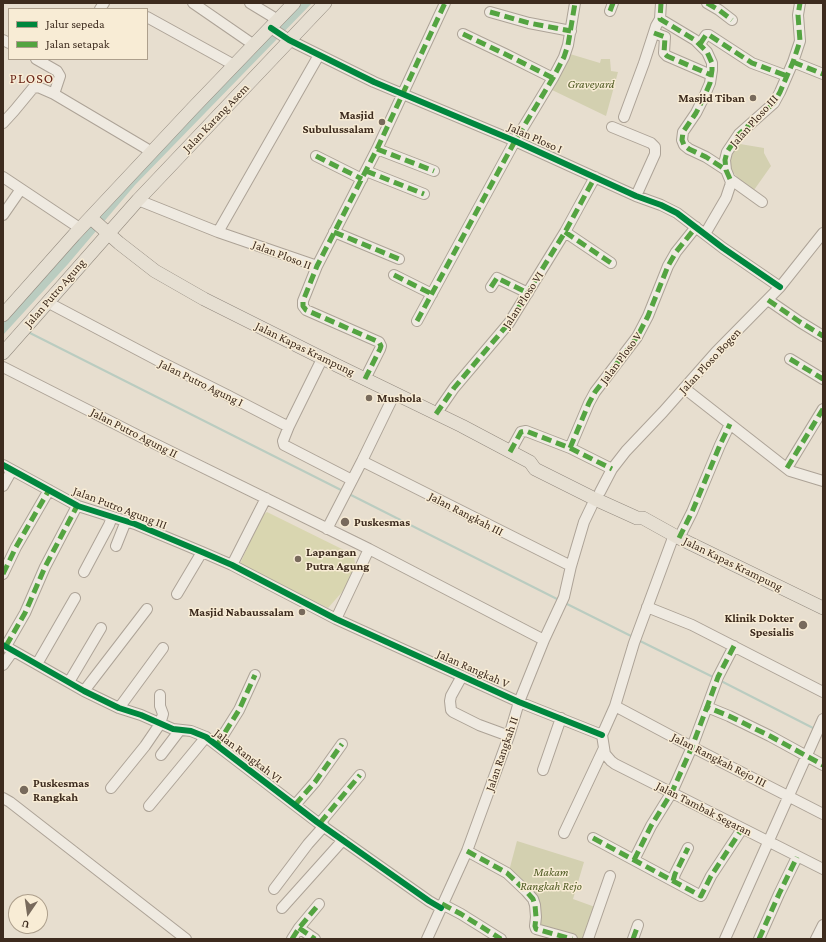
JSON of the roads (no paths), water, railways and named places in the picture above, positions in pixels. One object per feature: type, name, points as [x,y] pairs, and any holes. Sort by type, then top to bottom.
[{"type":"main road","name":"Jalan Karang Asem","points":[[92,219],[152,152],[294,3]]},
{"type":"main road","name":"Jalan Karang Asem","points":[[107,233],[288,39],[325,3]]},
{"type":"main road","name":"Jalan Putro Agung","points":[[3,315],[81,229],[92,219]]},
{"type":"main road","name":"Jalan Kapas Krampung","points":[[92,219],[107,233],[156,271],[181,286],[322,359],[395,393],[530,462],[538,462],[598,495],[640,513],[643,518],[676,536],[823,608]]},
{"type":"main road","name":"Jalan Putro Agung","points":[[3,354],[107,233]]},
{"type":"street","points":[[193,3],[254,45]]},
{"type":"street","name":"Jalan Ploso I","points":[[250,3],[288,39],[374,82],[515,141],[636,196],[661,204],[677,213],[780,287]]},
{"type":"street","points":[[317,266],[377,150],[445,3]]},
{"type":"street","points":[[417,321],[515,141],[553,78],[567,51],[575,3]]},
{"type":"street","points":[[624,117],[660,19],[661,3]]},
{"type":"street","points":[[706,3],[719,10],[732,20]]},
{"type":"street","name":"Jalan Ploso III","points":[[705,234],[726,198],[730,186],[726,156],[731,145],[739,134],[774,103],[793,62],[801,39],[798,15],[800,3]]},
{"type":"street","points":[[490,12],[529,23],[571,31]]},
{"type":"street","points":[[148,18],[234,65]]},
{"type":"street","points":[[660,19],[700,44],[712,61],[713,66],[701,104],[682,135],[684,145],[706,157],[762,202]]},
{"type":"street","points":[[654,33],[665,37],[664,53],[667,56],[711,75]]},
{"type":"street","points":[[463,34],[553,78]]},
{"type":"street","points":[[700,44],[706,35],[709,35],[752,63],[787,76]]},
{"type":"street","points":[[218,232],[319,55]]},
{"type":"street","points":[[38,60],[57,71],[60,76],[54,94]]},
{"type":"street","points":[[793,62],[823,74]]},
{"type":"street","points":[[3,123],[33,88],[38,87],[54,94],[152,152]]},
{"type":"street","points":[[612,127],[651,143],[655,148],[655,154],[636,196]]},
{"type":"street","points":[[377,150],[434,171]]},
{"type":"street","points":[[316,156],[364,175],[424,194]]},
{"type":"street","points":[[3,177],[81,229]]},
{"type":"street","name":"Jalan Ploso VI","points":[[436,414],[454,388],[504,331],[565,232],[595,177]]},
{"type":"street","points":[[3,215],[21,189]]},
{"type":"street","name":"Jalan Ploso II","points":[[138,200],[218,232],[317,266],[304,297],[303,307],[308,311],[379,342],[381,346],[380,349],[365,379]]},
{"type":"street","name":"Jalan Ploso V","points":[[570,448],[588,403],[598,387],[637,337],[648,316],[668,266],[676,252],[696,227]]},
{"type":"street","points":[[334,232],[399,259]]},
{"type":"street","points":[[565,232],[611,263]]},
{"type":"street","name":"Jalan Ploso Bogen","points":[[598,495],[612,469],[633,443],[716,352],[780,287],[823,233]]},
{"type":"street","points":[[394,276],[432,294]]},
{"type":"street","points":[[491,287],[497,278],[528,293]]},
{"type":"street","points":[[768,300],[823,336]]},
{"type":"street","name":"Jalan Putro Agung I","points":[[47,302],[156,360],[289,426]]},
{"type":"street","points":[[322,359],[283,441],[284,445],[348,488]]},
{"type":"street","points":[[790,359],[823,379]]},
{"type":"street","name":"Jalan Putro Agung II","points":[[3,367],[141,437],[369,549]]},
{"type":"street","points":[[684,388],[787,468],[804,476],[823,480]]},
{"type":"street","points":[[327,529],[395,393]]},
{"type":"street","points":[[787,468],[823,409]]},
{"type":"street","points":[[602,735],[615,706],[634,643],[676,536],[692,512],[730,424]]},
{"type":"street","points":[[510,452],[521,432],[524,431],[544,437],[570,448],[612,469]]},
{"type":"street","name":"Jalan Rangkah III","points":[[362,461],[571,566]]},
{"type":"street","points":[[3,486],[8,468]]},
{"type":"street","name":"Jalan Putro Agung III","points":[[8,468],[77,506],[126,521],[232,565]]},
{"type":"street","points":[[3,574],[16,547],[49,490]]},
{"type":"street","name":"Jalan Rangkah II","points":[[427,939],[467,851],[509,736],[519,702],[562,600],[584,522],[598,495]]},
{"type":"street","points":[[232,565],[266,498]]},
{"type":"street","points":[[3,665],[7,647],[25,614],[45,567],[77,506]]},
{"type":"street","points":[[84,572],[110,526],[112,516]]},
{"type":"street","points":[[116,546],[126,521]]},
{"type":"street","points":[[336,619],[369,549],[544,640]]},
{"type":"street","points":[[177,594],[202,552]]},
{"type":"street","name":"Jalan Rangkah V","points":[[232,565],[336,619],[519,702],[602,735]]},
{"type":"street","points":[[37,664],[75,598]]},
{"type":"street","points":[[648,607],[692,624],[823,692]]},
{"type":"street","points":[[84,691],[146,609]]},
{"type":"street","points":[[69,682],[101,628]]},
{"type":"street","points":[[634,860],[651,826],[672,792],[692,747],[717,680],[734,646]]},
{"type":"street","name":"Jalan Rangkah VI","points":[[7,647],[84,691],[119,708],[141,715],[173,729],[191,731],[206,737],[322,825],[429,901],[461,914],[501,939]]},
{"type":"street","points":[[119,708],[163,648]]},
{"type":"street","points":[[216,745],[240,710],[255,675]]},
{"type":"street","points":[[462,676],[451,696],[451,710],[479,724],[509,736]]},
{"type":"street","points":[[111,788],[145,746],[160,724],[163,711],[160,706],[160,695]]},
{"type":"street","name":"Jalan Rangkah Rejo III","points":[[615,706],[823,814]]},
{"type":"street","points":[[707,707],[729,716],[823,765]]},
{"type":"street","points":[[543,770],[562,718]]},
{"type":"street","points":[[725,939],[820,726]]},
{"type":"street","points":[[161,755],[180,730]]},
{"type":"street","name":"Jalan Tambak Segaran","points":[[602,735],[607,757],[615,764],[823,869]]},
{"type":"street","points":[[149,806],[206,737]]},
{"type":"street","points":[[295,805],[315,782],[342,744]]},
{"type":"street","points":[[564,833],[604,748]]},
{"type":"street","points":[[274,889],[360,775]]},
{"type":"street","points":[[3,798],[186,939]]},
{"type":"street","points":[[593,838],[700,896],[742,829]]},
{"type":"street","points":[[282,908],[343,840]]},
{"type":"street","points":[[673,881],[688,848]]},
{"type":"street","points":[[467,851],[507,873],[526,891],[533,899],[535,905],[536,929],[572,939]]},
{"type":"street","points":[[759,939],[778,894],[797,857]]},
{"type":"street","points":[[588,939],[610,876]]},
{"type":"street","points":[[292,939],[319,904]]},
{"type":"street","points":[[633,939],[638,924]]},
{"type":"street","points":[[816,939],[823,925]]},
{"type":"street","points":[[299,928],[315,939]]},
{"type":"waterway","points":[[28,332],[343,491]]},
{"type":"waterway","points":[[349,494],[559,600]]},
{"type":"waterway","points":[[565,603],[633,637]]},
{"type":"waterway","points":[[638,640],[715,678]]},
{"type":"waterway","points":[[721,681],[815,729]]},
{"type":"place","name":"Masjid Tiban","points":[[753,98]]},
{"type":"place","name":"Masjid Subulussalam","points":[[382,122]]},
{"type":"place","name":"Mushola","points":[[369,398]]},
{"type":"place","name":"Puskesmas","points":[[345,522]]},
{"type":"place","name":"Lapangan Putra Agung","points":[[298,559]]},
{"type":"place","name":"Masjid Nabaussalam","points":[[302,612]]},
{"type":"place","name":"Klinik Dokter Spesialis","points":[[803,625]]},
{"type":"place","name":"Puskesmas Rangkah","points":[[24,790]]},
{"type":"district","name":"PLOSO","points":[[32,79]]},
{"type":"park label","name":"Graveyard","points":[[591,84]]},
{"type":"park label","name":"Makam Rangkah Rejo","points":[[551,879]]}]
